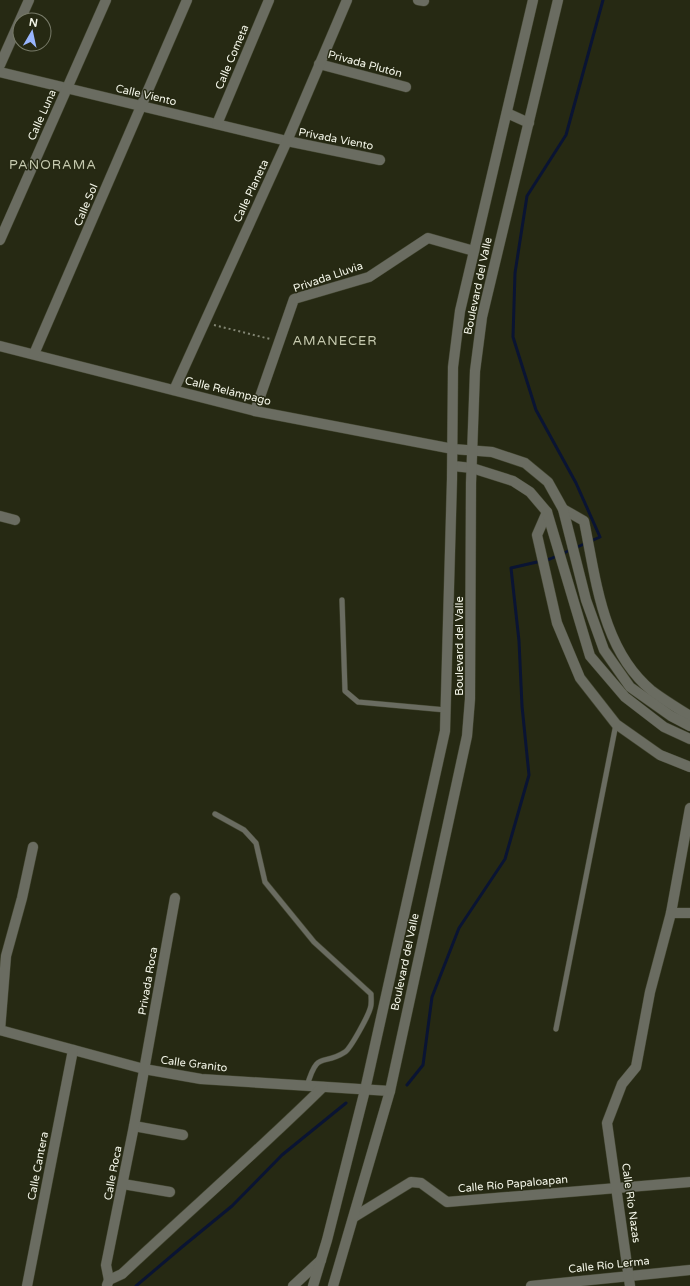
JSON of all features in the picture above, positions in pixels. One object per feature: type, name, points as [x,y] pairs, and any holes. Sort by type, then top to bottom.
[{"type":"street","points":[[0,65],[29,0]]},
{"type":"street","name":"Calle Luna","points":[[0,240],[106,0]]},
{"type":"street","name":"Calle Sol","points":[[34,354],[187,0]]},
{"type":"street","name":"Calle Cometa","points":[[217,124],[269,0]]},
{"type":"street","name":"Calle Planeta","points":[[174,390],[203,322],[287,141],[347,0]]},
{"type":"street","name":"Boulevard del Valle","points":[[313,1286],[366,1090],[445,731],[453,449],[453,368],[460,311],[533,0]]},
{"type":"street","name":"Boulevard del Valle","points":[[333,1286],[390,1091],[467,736],[470,700],[472,450],[475,371],[482,317],[558,0]]},
{"type":"street","name":"Privada Plutón","points":[[319,64],[406,87]]},
{"type":"street","name":"Calle Viento","points":[[0,72],[287,141]]},
{"type":"street","points":[[507,113],[529,123]]},
{"type":"street","name":"Privada Viento","points":[[287,141],[380,160]]},
{"type":"street","name":"Privada Lluvia","points":[[255,411],[278,341],[294,299],[369,277],[428,238],[474,251]]},
{"type":"street","name":"Calle Relámpago","points":[[0,346],[255,411],[453,449],[492,452],[525,462],[548,482],[563,509],[586,600],[604,650],[630,687],[670,716],[690,726]]},
{"type":"street","points":[[452,466],[472,468],[514,481],[530,492],[547,512],[590,656],[625,697],[664,727],[690,740]]},
{"type":"street","points":[[563,509],[584,521],[604,617],[624,660],[651,690],[690,716]]},
{"type":"street","points":[[547,512],[537,535],[557,623],[580,678],[616,724],[660,755],[690,767]]},
{"type":"street","points":[[0,516],[15,520]]},
{"type":"street","points":[[690,808],[671,913],[690,913]]},
{"type":"street","points":[[0,1030],[6,956],[22,898],[33,847]]},
{"type":"street","name":"Privada Roca","points":[[144,1069],[175,898]]},
{"type":"street","name":"Calle Río Nazas","points":[[630,1286],[607,1123],[622,1084],[636,1066],[650,992],[671,913]]},
{"type":"street","name":"Calle Granito","points":[[0,1030],[144,1069],[201,1079],[390,1091]]},
{"type":"street","name":"Calle Cantera","points":[[26,1286],[73,1050]]},
{"type":"street","name":"Calle Roca","points":[[108,1283],[106,1265],[123,1184],[144,1069]]},
{"type":"street","points":[[108,1283],[122,1274],[198,1202],[267,1142],[323,1087]]},
{"type":"street","points":[[134,1126],[183,1135]]},
{"type":"street","name":"Calle Río Papaloapan","points":[[354,1217],[410,1182],[421,1183],[447,1202],[690,1182]]},
{"type":"street","points":[[123,1184],[170,1192]]},
{"type":"street","points":[[293,1286],[321,1260]]},
{"type":"street","name":"Calle Río Lerma","points":[[531,1286],[628,1275],[690,1270]]},
{"type":"lane","points":[[342,600],[345,691],[358,702],[446,710]]},
{"type":"lane","points":[[556,1029],[616,724]]},
{"type":"lane","points":[[215,814],[244,830],[256,843],[265,882],[314,942],[371,994],[371,1008],[347,1051],[336,1056],[320,1060],[312,1069],[307,1086]]},
{"type":"path","points":[[203,322],[278,341]]},
{"type":"waterway","points":[[407,1085],[423,1065],[432,997],[459,928],[505,859],[529,775],[522,706],[519,641],[511,568],[550,559],[600,537],[576,483],[536,410],[513,337],[515,273],[527,196],[566,135],[603,0]]},
{"type":"waterway","points":[[136,1286],[232,1206],[282,1155],[346,1103]]},
{"type":"district","name":"PANORAMA","points":[[53,165]]},
{"type":"district","name":"AMANECER","points":[[335,341]]}]
